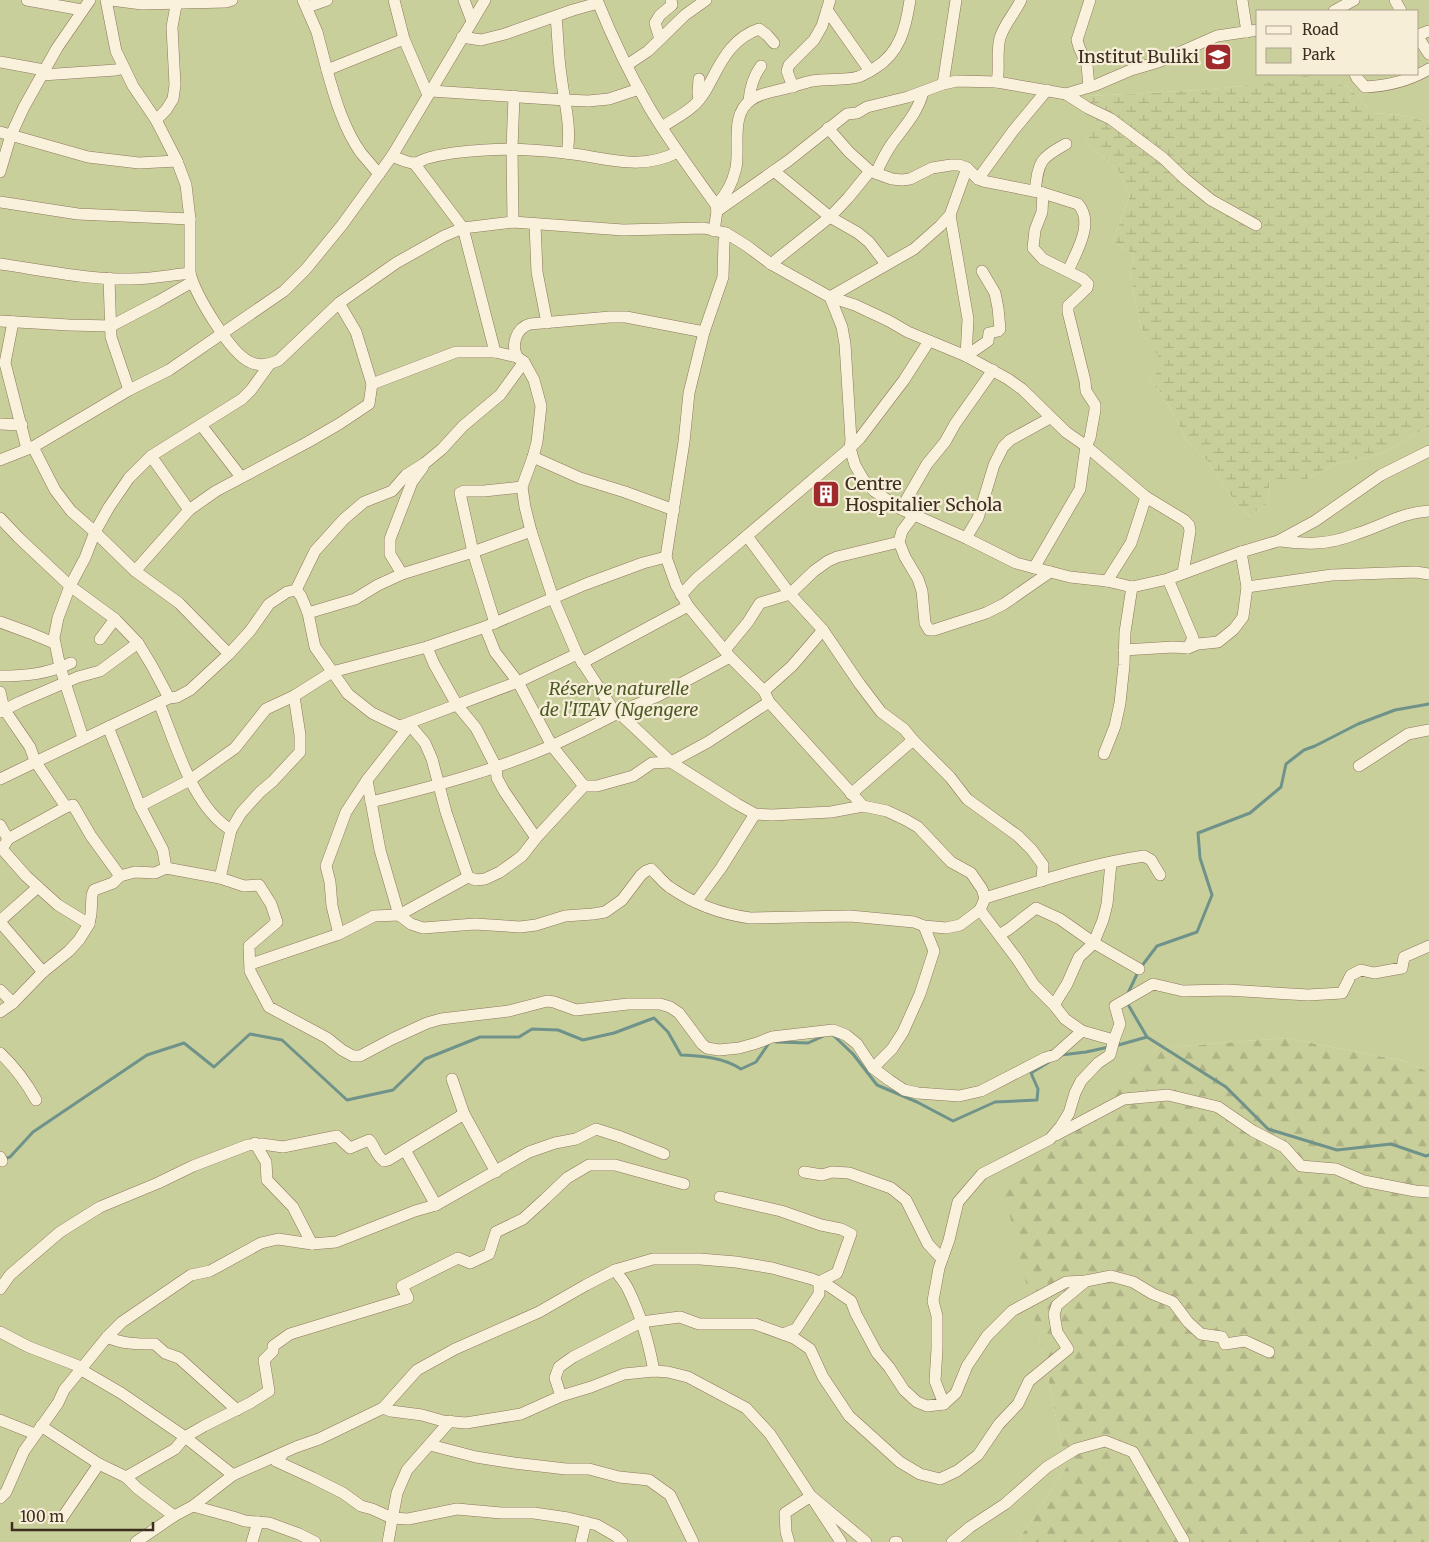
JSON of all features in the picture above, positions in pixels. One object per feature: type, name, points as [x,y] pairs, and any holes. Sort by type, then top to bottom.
[{"type":"street","points":[[26,0],[82,10]]},
{"type":"street","points":[[0,172],[5,134],[57,48],[90,0]]},
{"type":"street","points":[[106,0],[116,51],[133,86],[156,120],[186,185],[190,219],[191,278],[206,307],[236,352],[254,364],[269,365]]},
{"type":"street","points":[[110,0],[142,4],[177,1],[226,2],[232,0]]},
{"type":"street","points":[[327,0],[305,4],[317,32],[334,95],[350,135],[362,154],[379,174]]},
{"type":"street","points":[[394,0],[404,38],[430,93]]},
{"type":"street","points":[[464,0],[472,21]]},
{"type":"street","points":[[0,460],[30,448],[129,390],[170,370],[284,292],[306,269],[342,225],[392,156],[485,0]]},
{"type":"street","points":[[660,39],[655,23],[660,15],[672,5],[671,0]]},
{"type":"street","points":[[627,65],[648,51],[686,15],[706,0]]},
{"type":"street","points":[[714,231],[716,208],[731,184],[736,168],[738,122],[745,104],[758,96],[793,86],[812,81],[857,77],[870,71],[890,57],[900,41],[910,0]]},
{"type":"street","points":[[944,84],[956,0]]},
{"type":"street","points":[[997,82],[999,73],[997,58],[1000,40],[1005,25],[1014,14],[1021,0]]},
{"type":"street","points":[[1089,87],[1087,65],[1078,48],[1077,40],[1090,0]]},
{"type":"street","points":[[1066,94],[1158,62],[1217,36],[1253,31],[1242,0]]},
{"type":"street","points":[[1336,10],[1354,0]]},
{"type":"street","points":[[156,120],[173,99],[175,85],[172,27],[177,1]]},
{"type":"street","points":[[462,37],[481,40],[524,28],[598,1],[639,89],[716,208]]},
{"type":"street","points":[[828,3],[870,71]]},
{"type":"street","points":[[793,86],[787,71],[789,66],[814,40],[822,26],[828,3]]},
{"type":"street","points":[[556,16],[560,74],[569,140],[567,153]]},
{"type":"street","points":[[662,127],[686,111],[699,99],[727,53],[743,36],[759,29],[774,43]]},
{"type":"street","points":[[327,70],[404,38]]},
{"type":"street","points":[[1419,38],[1429,54]]},
{"type":"street","points":[[0,62],[43,73],[116,70],[124,68]]},
{"type":"street","points":[[749,101],[750,88],[755,74],[761,66]]},
{"type":"street","points":[[1355,75],[1365,87],[1395,84],[1419,75]]},
{"type":"street","points":[[699,79],[699,99]]},
{"type":"street","points":[[716,208],[774,171],[847,114],[857,113],[867,107],[891,102],[957,81],[997,82],[1066,94],[1088,108],[1111,119],[1163,158],[1211,200],[1256,225]]},
{"type":"street","points":[[430,93],[565,100],[609,99],[639,89]]},
{"type":"street","points":[[978,179],[1013,131],[1047,90]]},
{"type":"street","points":[[771,264],[830,217],[873,172],[909,122],[920,102],[923,92]]},
{"type":"street","points":[[513,222],[512,148],[514,96]]},
{"type":"street","points":[[828,128],[845,148],[873,172],[892,179],[910,179],[932,168],[959,165],[967,168],[978,179],[1075,202],[1081,208],[1086,228],[1068,271]]},
{"type":"street","points":[[5,134],[88,157],[139,163],[177,162]]},
{"type":"street","points":[[1034,568],[1080,489],[1086,446],[1090,438],[1095,405],[1086,391],[1068,312],[1068,306],[1087,288],[1088,284],[1083,279],[1043,259],[1033,248],[1035,230],[1042,212],[1039,192],[1040,163],[1053,151],[1066,144]]},
{"type":"street","points":[[414,163],[448,154],[512,148],[567,153],[614,162],[653,160],[678,152]]},
{"type":"street","points":[[392,156],[414,163],[463,228],[495,352]]},
{"type":"street","points":[[830,297],[914,249],[940,226],[950,215],[967,168]]},
{"type":"street","points":[[774,171],[830,217],[858,233],[869,242],[886,264]]},
{"type":"street","points":[[0,202],[78,214],[190,219]]},
{"type":"street","points":[[950,215],[968,318],[966,356]]},
{"type":"street","points":[[83,738],[66,682],[66,665],[54,644],[54,638],[58,618],[70,586],[105,513],[129,478],[150,456],[242,399],[252,390],[269,365],[279,360],[339,302],[396,263],[444,236],[463,228],[513,222],[623,230],[704,228],[726,233],[771,264],[830,297],[855,305],[908,332],[966,356],[993,370],[1022,389],[1066,432],[1086,446],[1146,497],[1184,520],[1190,530],[1183,573]]},
{"type":"street","points":[[535,224],[537,272],[548,323]]},
{"type":"street","points":[[726,233],[723,277],[704,332],[689,393],[684,442],[666,557],[681,595],[688,606],[727,654],[863,806]]},
{"type":"street","points":[[0,264],[109,278],[191,278]]},
{"type":"street","points":[[966,356],[988,342],[989,333],[998,331],[1000,328],[995,293],[982,270]]},
{"type":"street","points":[[109,278],[111,337],[129,390]]},
{"type":"street","points":[[0,321],[111,326],[157,302],[191,278]]},
{"type":"street","points":[[830,297],[842,327],[845,344],[850,448],[855,465],[863,479],[874,491],[914,516],[966,538],[1016,563],[1034,568],[1070,577],[1107,581],[1132,587],[1168,579],[1241,552],[1278,541],[1315,521],[1381,475],[1429,451]]},
{"type":"street","points":[[135,571],[189,510],[216,491],[316,437],[369,404],[372,384],[356,332],[339,302]]},
{"type":"street","points":[[367,780],[380,850],[399,915],[411,924],[423,928],[475,924],[520,927],[536,925],[565,916],[606,912],[622,900],[646,870],[651,869],[669,887],[696,902],[735,916],[750,918],[850,916],[914,922],[924,926],[946,928],[960,925],[980,910],[985,898],[982,889],[970,873],[951,862],[918,827],[887,811],[863,806],[831,812],[772,815],[755,814],[737,804],[671,762],[617,713],[580,658],[553,598],[525,507],[522,487],[537,442],[541,406],[534,380],[514,348],[517,334],[523,326],[530,324],[626,317],[704,332]]},
{"type":"street","points":[[13,322],[3,363],[30,448],[62,501],[135,571],[179,603],[229,654]]},
{"type":"street","points":[[681,595],[696,579],[860,438],[904,380],[930,341]]},
{"type":"street","points":[[372,384],[456,352],[495,352],[521,360]]},
{"type":"street","points":[[296,590],[315,551],[344,519],[364,502],[392,491],[406,475],[442,449],[463,426],[500,395],[521,360]]},
{"type":"street","points":[[901,509],[927,464],[945,442],[955,424],[993,370]]},
{"type":"street","points":[[966,538],[978,518],[994,465],[1003,447],[1010,440],[1050,418]]},
{"type":"street","points":[[0,424],[22,425]]},
{"type":"street","points":[[201,425],[241,478]]},
{"type":"street","points":[[150,456],[189,510]]},
{"type":"street","points":[[533,457],[580,478],[674,510]]},
{"type":"street","points":[[402,574],[390,554],[390,539],[412,482],[425,463]]},
{"type":"street","points":[[522,487],[464,491],[460,493],[490,625],[494,652],[518,682],[552,746],[584,786]]},
{"type":"street","points":[[1107,581],[1131,543],[1146,497]]},
{"type":"street","points":[[1278,541],[1316,544],[1358,534],[1390,519],[1415,512],[1429,512]]},
{"type":"street","points":[[914,516],[902,531],[899,542],[905,557],[918,579],[922,591],[925,623],[929,630],[969,618],[1004,604],[1050,572]]},
{"type":"street","points":[[0,518],[70,586],[115,619],[138,643],[152,666],[190,780],[209,812],[220,823],[231,830]]},
{"type":"street","points":[[308,613],[355,600],[378,585],[402,574],[474,552],[531,531]]},
{"type":"street","points":[[747,536],[790,594],[823,630],[881,712],[904,729],[967,799],[1018,836],[1032,850],[1042,865],[1042,881]]},
{"type":"street","points":[[371,802],[440,786],[496,767],[552,746],[617,713],[658,696],[727,654],[760,603],[790,594],[814,571],[828,561],[855,552],[899,542]]},
{"type":"street","points":[[1124,650],[1188,648],[1198,644],[1218,642],[1234,629],[1243,617],[1246,600],[1247,586],[1241,552]]},
{"type":"street","points":[[140,806],[190,780],[235,748],[266,709],[294,696],[332,672],[427,647],[490,625],[629,568],[666,557]]},
{"type":"street","points":[[1247,586],[1332,574],[1416,572],[1429,574]]},
{"type":"street","points":[[1168,579],[1193,638],[1188,648]]},
{"type":"street","points":[[1104,754],[1120,703],[1125,632],[1132,587]]},
{"type":"street","points":[[296,590],[301,596],[308,613],[315,647],[348,694],[372,713],[404,725],[425,743],[432,759],[446,812],[468,877]]},
{"type":"street","points":[[0,779],[83,738],[190,690],[250,632],[269,604],[287,592],[296,590]]},
{"type":"street","points":[[338,934],[326,866],[346,812],[404,725],[580,658],[688,606]]},
{"type":"street","points":[[100,639],[115,619]]},
{"type":"street","points":[[0,623],[30,633],[54,644]]},
{"type":"street","points":[[251,964],[338,934],[374,916],[399,915],[468,877],[476,880],[500,872],[522,856],[584,786],[597,786],[633,776],[652,763],[671,762],[708,742],[766,697],[823,630]]},
{"type":"street","points":[[2,711],[66,682],[100,671],[138,643]]},
{"type":"street","points":[[427,647],[434,664],[458,705],[476,728],[496,767],[497,778],[504,791],[536,838]]},
{"type":"street","points":[[0,676],[38,674],[66,665]]},
{"type":"street","points":[[0,692],[2,711],[30,747],[35,761],[66,806]]},
{"type":"street","points":[[220,878],[231,830],[241,813],[300,752],[300,735],[294,696]]},
{"type":"street","points":[[108,727],[140,806],[163,850],[166,868]]},
{"type":"street","points":[[1359,766],[1408,734],[1429,730]]},
{"type":"street","points":[[851,794],[913,740]]},
{"type":"street","points":[[88,924],[58,905],[26,876],[2,849],[8,839],[66,806],[73,805],[91,836],[120,876]]},
{"type":"street","points":[[696,902],[721,868],[755,814]]},
{"type":"street","points":[[0,825],[8,839]]},
{"type":"street","points":[[985,898],[1072,871],[1144,856],[1151,860],[1160,875]]},
{"type":"street","points":[[1054,1005],[1080,957],[1094,943],[1107,904],[1111,863]]},
{"type":"street","points":[[0,1012],[13,1003],[43,972],[69,951],[79,940],[91,914],[94,890],[112,883],[120,876],[135,872],[155,873],[166,868],[220,878],[244,886],[259,885],[271,904],[277,922],[249,946],[250,971],[269,1006],[327,1038],[353,1056],[360,1056],[392,1039],[440,1019],[508,1011],[547,1001],[576,1010],[628,1004],[660,1004],[670,1007],[679,1013],[694,1035],[707,1048],[719,1050],[738,1048],[772,1037],[833,1030],[846,1035],[856,1044],[873,1068],[904,1090],[959,1096],[981,1091],[1045,1058],[1055,1055],[1082,1031]]},
{"type":"street","points":[[38,887],[0,921],[43,972]]},
{"type":"street","points":[[999,935],[1036,908],[1060,919],[1094,943],[1139,970]]},
{"type":"street","points":[[980,910],[1034,985],[1065,1019],[1082,1031],[1114,1040]]},
{"type":"street","points":[[873,1068],[892,1049],[903,1032],[920,994],[934,951],[924,926]]},
{"type":"street","points":[[1050,1139],[1069,1113],[1081,1081],[1098,1063],[1110,1055],[1120,1024],[1115,1006],[1153,984],[1183,991],[1227,990],[1308,995],[1342,993],[1352,975],[1360,970],[1374,972],[1402,968],[1404,958],[1429,946]]},
{"type":"street","points":[[0,990],[13,1003]]},
{"type":"street","points":[[0,1053],[19,1074],[36,1100]]},
{"type":"street","points":[[452,1078],[464,1114],[496,1172]]},
{"type":"street","points":[[944,1404],[935,1381],[938,1349],[937,1316],[933,1301],[938,1268],[949,1240],[958,1202],[982,1174],[1124,1099],[1168,1095],[1218,1107],[1253,1131],[1284,1147],[1301,1166],[1336,1169],[1364,1181],[1429,1192]]},
{"type":"street","points":[[0,1289],[10,1275],[60,1232],[100,1208],[192,1166],[239,1148],[255,1143],[283,1147],[338,1136],[350,1148],[369,1140],[380,1159],[384,1161],[406,1150],[464,1114]]},
{"type":"street","points":[[2,1494],[24,1451],[81,1367],[122,1322],[190,1275],[210,1272],[261,1243],[278,1239],[312,1244],[336,1242],[415,1211],[436,1205],[530,1152],[555,1143],[576,1139],[596,1129],[664,1154]]},
{"type":"street","points":[[255,1143],[266,1162],[267,1180],[293,1207],[312,1244]]},
{"type":"street","points":[[406,1150],[436,1205]]},
{"type":"street","points":[[126,1477],[175,1450],[185,1437],[269,1391],[264,1360],[274,1351],[273,1346],[290,1334],[408,1298],[402,1286],[458,1258],[470,1263],[489,1254],[496,1232],[523,1219],[566,1178],[589,1165],[615,1165],[684,1184]]},
{"type":"street","points":[[804,1172],[822,1175],[832,1172],[849,1173],[891,1188],[906,1200],[928,1244],[942,1259]]},
{"type":"street","points":[[720,1197],[781,1211],[852,1234],[836,1273],[819,1282]]},
{"type":"street","points":[[136,1542],[174,1516],[193,1506],[232,1475],[319,1439],[383,1408],[417,1370],[455,1349],[539,1312],[615,1270],[653,1260],[700,1259],[736,1262],[772,1268],[829,1286],[851,1301],[877,1353],[904,1390],[917,1402],[927,1406],[944,1404],[956,1394],[967,1366],[987,1336],[1012,1310],[1066,1282],[1086,1281],[1110,1276],[1132,1282],[1153,1294],[1173,1302],[1188,1322],[1202,1334],[1222,1337],[1225,1344],[1245,1341],[1269,1352]]},
{"type":"street","points":[[615,1270],[628,1288],[642,1322],[654,1371]]},
{"type":"street","points":[[561,1396],[555,1378],[559,1367],[573,1357],[642,1322],[680,1317],[699,1324],[755,1324],[794,1338],[810,1349],[823,1377],[849,1416],[863,1430],[885,1447],[900,1462],[920,1474],[940,1479],[957,1471],[978,1455],[999,1424],[1018,1404],[1029,1381],[1068,1349],[1057,1332],[1054,1314],[1057,1305],[1086,1281]]},
{"type":"street","points":[[783,1334],[796,1329],[819,1294],[819,1282]]},
{"type":"street","points":[[0,1332],[30,1347],[81,1367],[85,1372],[121,1393],[185,1437],[232,1475]]},
{"type":"street","points":[[107,1337],[118,1342],[130,1344],[154,1344],[165,1353],[179,1358],[237,1410]]},
{"type":"street","points":[[383,1408],[450,1422],[466,1423],[521,1414],[561,1396],[624,1374],[654,1371],[688,1377],[746,1408],[770,1434],[841,1542]]},
{"type":"street","points":[[0,1420],[38,1430],[126,1477],[137,1488],[174,1516]]},
{"type":"street","points":[[388,1542],[396,1493],[407,1470],[450,1422]]},
{"type":"street","points":[[952,1542],[970,1527],[1005,1504],[1047,1467],[1076,1449],[1105,1441],[1133,1452],[1184,1541]]},
{"type":"street","points":[[430,1445],[504,1462],[558,1468],[589,1469],[649,1480],[670,1495],[693,1542]]},
{"type":"street","points":[[284,1454],[276,1461],[328,1486],[361,1506],[392,1518],[408,1519],[458,1509],[501,1513],[534,1513],[597,1525],[616,1536],[622,1542]]},
{"type":"street","points":[[62,1518],[99,1464]]},
{"type":"street","points":[[789,1542],[786,1532],[785,1513],[811,1496]]},
{"type":"street","points":[[811,1496],[866,1542]]},
{"type":"street","points":[[193,1506],[245,1521],[269,1524],[316,1542]]},
{"type":"street","points":[[252,1542],[258,1522]]},
{"type":"street","points":[[581,1542],[586,1522]]},
{"type":"green space","name":"Réserve naturelle de l'ITAV (Ngengere","points":[[0,0],[1429,0],[1429,122],[1401,115],[1371,113],[1358,96],[1346,86],[1306,76],[1201,90],[1088,96],[1097,118],[1086,144],[1118,170],[1130,195],[1113,241],[1134,255],[1130,276],[1141,328],[1164,366],[1149,380],[1161,393],[1171,409],[1186,440],[1209,463],[1236,504],[1249,516],[1267,504],[1270,479],[1307,479],[1338,463],[1388,451],[1412,435],[1429,428],[1429,1072],[1404,1061],[1286,1038],[1158,1048],[1004,1191],[1047,1372],[1066,1468],[1017,1542],[0,1542]]},
{"type":"green space","points":[[1306,75],[1346,86],[1358,96],[1371,113],[1401,115],[1429,122],[1429,428],[1412,435],[1388,451],[1338,463],[1307,479],[1270,479],[1267,504],[1249,516],[1236,504],[1209,463],[1186,440],[1171,409],[1161,393],[1149,380],[1163,366],[1141,328],[1130,276],[1134,255],[1113,241],[1130,195],[1118,170],[1086,144],[1096,118],[1088,96],[1201,90],[1240,86]]},
{"type":"green space","points":[[1286,1038],[1404,1061],[1429,1072],[1429,1542],[1017,1542],[1066,1468],[1047,1372],[1003,1191],[1158,1048]]},
{"type":"waterway","points":[[1141,967],[1157,946],[1197,932],[1212,895],[1200,858],[1198,833],[1250,813],[1281,787],[1286,764],[1304,750],[1358,724],[1395,710],[1429,704]]},
{"type":"waterway","points":[[1128,993],[1138,972]]},
{"type":"waterway","points":[[1126,1001],[1147,1037],[1226,1087],[1268,1129],[1337,1150],[1391,1144],[1426,1156],[1429,1155]]},
{"type":"waterway","points":[[3,1159],[10,1157],[33,1132],[147,1055],[184,1043],[214,1067],[250,1034],[282,1040],[347,1100],[393,1090],[425,1059],[480,1037],[519,1037],[532,1029],[558,1030],[583,1040],[614,1033],[654,1018],[668,1032],[681,1055],[719,1060],[741,1069],[756,1062],[769,1043]]},
{"type":"waterway","points":[[776,1042],[808,1043],[826,1035]]},
{"type":"waterway","points":[[833,1035],[853,1054],[877,1085],[917,1102],[953,1121],[995,1102],[1037,1100],[1038,1089],[1031,1073],[1049,1062]]},
{"type":"waterway","points":[[1115,1046],[1147,1037]]},
{"type":"waterway","points":[[1061,1055],[1109,1047]]},
{"type":"place","name":"Institut Buliki","points":[[1218,57]]},
{"type":"place","name":"Centre Hospitalier Schola","points":[[826,494]]}]
